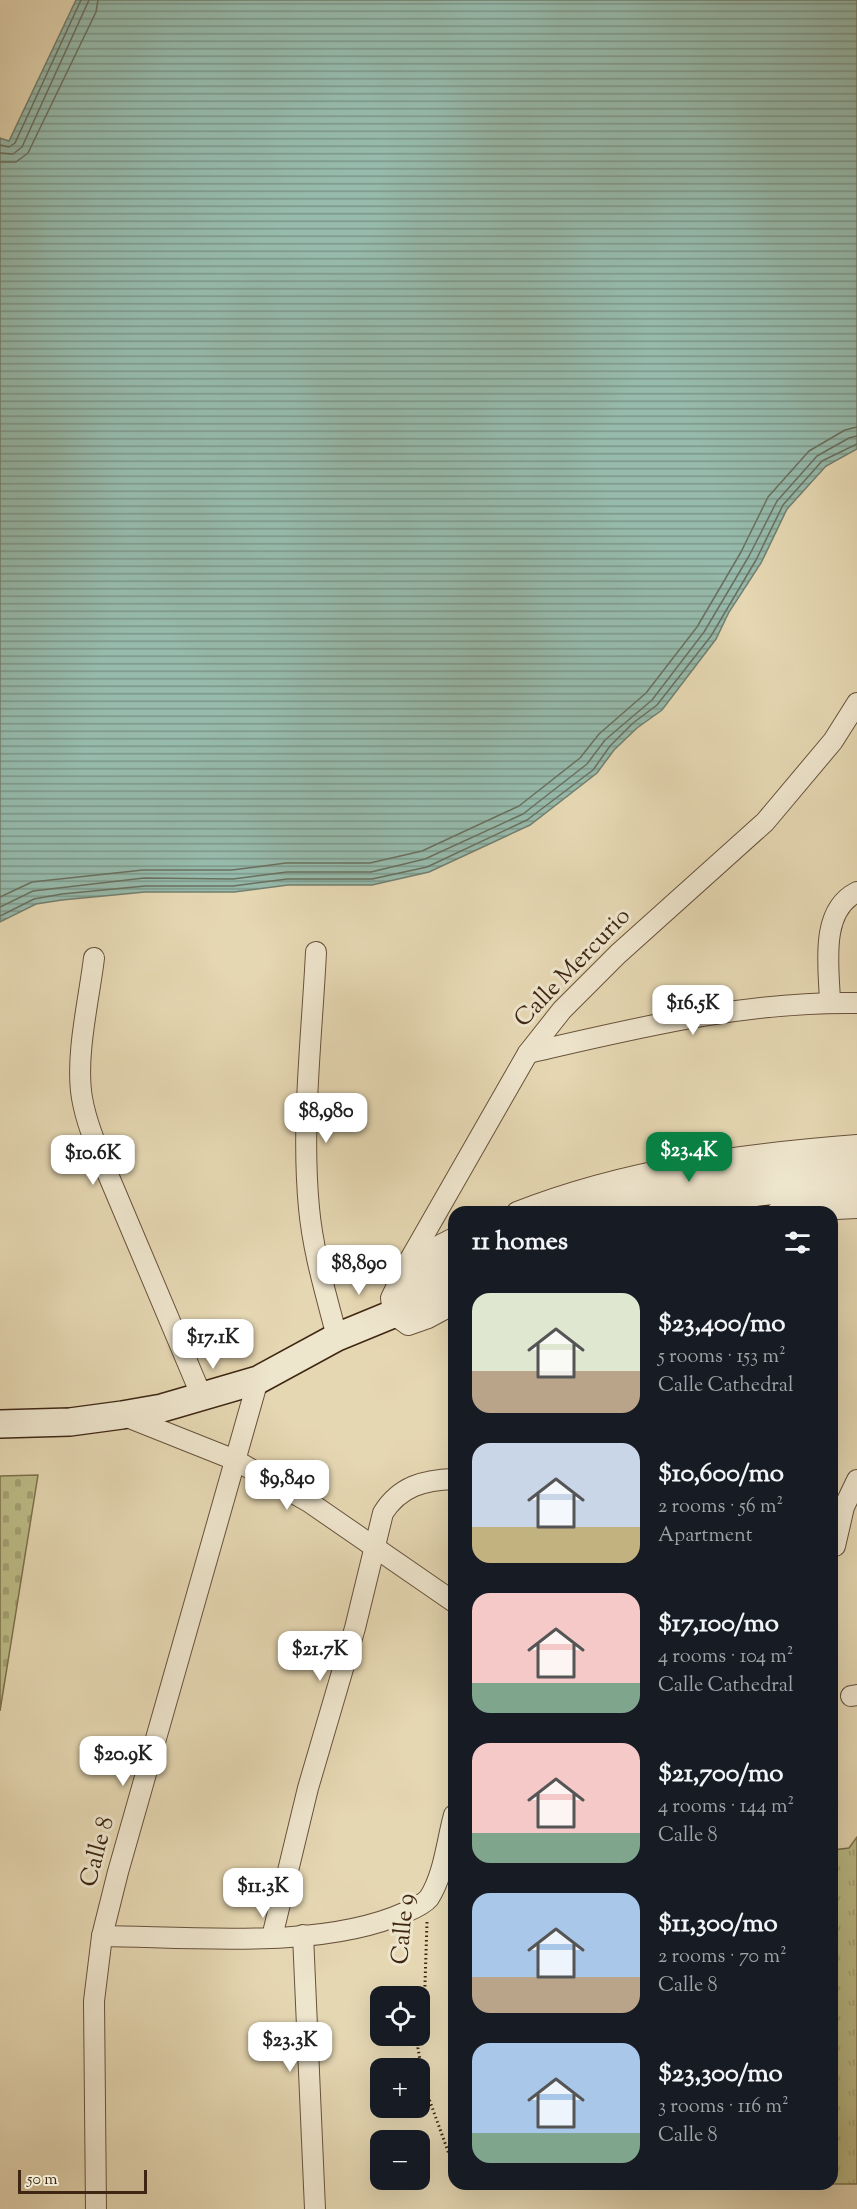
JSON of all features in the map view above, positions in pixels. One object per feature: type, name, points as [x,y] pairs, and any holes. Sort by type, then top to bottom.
[{"type":"street","name":"Calle Mercurio","points":[[392,1306],[409,1261],[528,1053],[562,1010],[618,954],[765,822],[833,741],[857,703]]},
{"type":"street","points":[[830,1002],[828,944],[831,924],[840,906],[857,892]]},
{"type":"street","points":[[316,952],[307,1143],[309,1206],[313,1240],[347,1332]]},
{"type":"street","points":[[94,958],[81,1061],[84,1107],[104,1165],[202,1397]]},
{"type":"street","points":[[528,1053],[721,1012],[830,1002],[857,1003]]},
{"type":"street","points":[[536,1206],[619,1179],[698,1162],[857,1145]]},
{"type":"street","points":[[595,1206],[665,1188],[739,1175],[857,1162]]},
{"type":"street","points":[[686,1206],[754,1193],[824,1186],[857,1187]]},
{"type":"street","points":[[838,1209],[857,1208]]},
{"type":"street","points":[[409,1261],[448,1241]]},
{"type":"street","points":[[0,1424],[70,1422],[122,1415],[202,1397],[258,1380],[392,1306],[448,1266]]},
{"type":"street","points":[[392,1306],[448,1286]]},
{"type":"street","points":[[392,1306],[404,1323],[414,1324],[448,1307]]},
{"type":"street","name":"Calle 8","points":[[96,2209],[94,2001],[102,1936],[118,1872],[258,1380]]},
{"type":"street","points":[[122,1415],[235,1460],[309,1502],[448,1598]]},
{"type":"street","points":[[272,1937],[308,1788],[356,1628],[383,1513],[391,1501],[415,1484],[448,1480]]},
{"type":"street","points":[[838,1538],[850,1508],[857,1480]]},
{"type":"street","name":"Calle 9","points":[[428,1899],[437,1878],[448,1837]]},
{"type":"street","points":[[102,1936],[272,1937],[331,1934],[390,1919],[428,1899]]},
{"type":"street","points":[[303,1935],[315,2209]]},
{"type":"path","name":"Calle 9","points":[[428,1899],[424,2014],[418,2048],[424,2085],[448,2154]]},
{"type":"green space","points":[[38,1475],[0,1711],[0,1476]]},
{"type":"green space","points":[[857,1837],[857,2184],[838,2184],[838,1849],[849,1848]]},
{"type":"water","points":[[76,0],[857,0],[857,449],[826,466],[787,509],[761,563],[729,612],[716,639],[662,710],[637,728],[614,750],[597,773],[530,825],[429,872],[372,885],[288,885],[234,892],[145,892],[62,900],[36,904],[0,922],[0,138],[9,141]]}]
